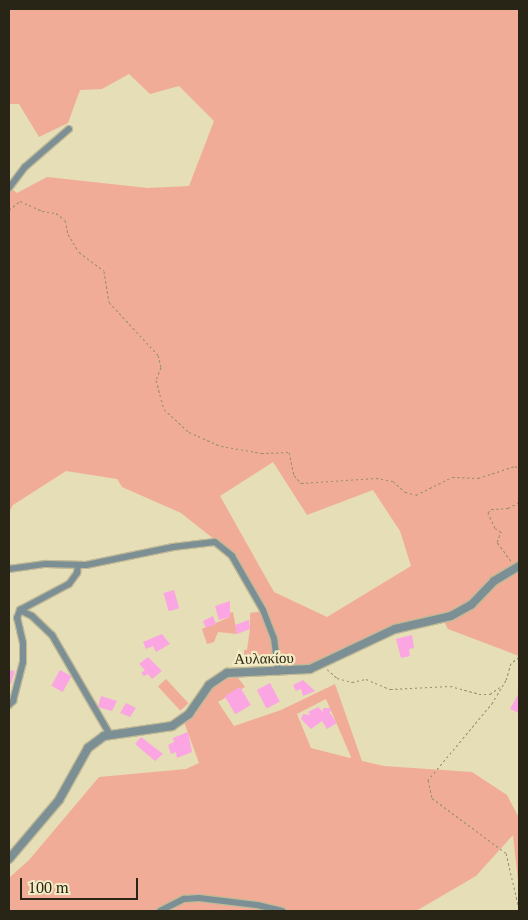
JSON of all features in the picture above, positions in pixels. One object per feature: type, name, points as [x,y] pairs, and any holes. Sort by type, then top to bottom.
[{"type":"street","points":[[9,188],[25,167],[69,129]]},
{"type":"street","points":[[9,570],[78,565],[200,542],[214,542],[224,547],[232,556],[263,610],[274,638],[278,672]]},
{"type":"street","points":[[9,705],[13,701],[23,662],[23,643],[17,618],[20,610],[69,584],[78,573],[78,565]]},
{"type":"street","name":"Αυλακίου","points":[[9,859],[59,800],[88,748],[109,733],[172,726],[189,714],[209,685],[227,672],[302,671],[324,664],[395,629],[461,611],[494,581],[518,566]]},
{"type":"street","points":[[20,610],[32,616],[52,635],[109,733]]},
{"type":"street","points":[[160,911],[184,899],[199,898],[257,905],[282,911]]},
{"type":"path","points":[[9,210],[20,201],[42,211],[56,212],[65,220],[68,234],[79,252],[104,271],[109,302],[121,312],[126,324],[158,355],[161,367],[156,380],[164,409],[189,432],[221,446],[261,453],[289,452],[294,475],[301,484],[376,478],[392,481],[405,492],[416,495],[452,476],[478,478],[515,466],[519,468]]},
{"type":"path","points":[[518,566],[497,542],[501,532],[495,528],[488,514],[491,509],[508,508],[519,502]]},
{"type":"path","points":[[519,657],[511,663],[501,687],[467,737],[428,780],[432,798],[506,853],[519,909]]},
{"type":"path","points":[[324,664],[337,678],[352,682],[366,679],[390,689],[450,686],[479,694],[490,694],[501,687]]},
{"type":"shaded area","points":[[9,9],[519,9],[519,656],[448,629],[442,618],[395,628],[309,669],[278,672],[275,663],[244,663],[244,650],[247,650],[250,629],[250,613],[263,611],[224,547],[181,513],[122,487],[117,479],[66,471],[13,505],[9,512],[9,187],[17,193],[47,177],[148,188],[189,186],[214,121],[179,86],[150,94],[129,74],[102,89],[80,90],[68,123],[39,137],[19,104],[9,104]],"holes":[[[273,462],[307,515],[373,490],[400,531],[411,566],[327,617],[274,592],[220,496]]]},
{"type":"shaded area","points":[[233,612],[237,634],[218,632],[214,642],[207,644],[202,629],[230,617],[229,613]]},
{"type":"shaded area","points":[[233,671],[245,687],[218,702],[234,726],[281,710],[335,684],[362,761],[384,766],[472,772],[507,795],[519,818],[519,890],[513,835],[476,876],[416,911],[9,911],[9,878],[29,860],[99,777],[186,769],[199,763],[183,719],[204,691]],"holes":[[[326,699],[351,757],[311,748],[297,714]]]},
{"type":"shaded area","points":[[166,679],[189,703],[180,711],[158,687]]},
{"type":"building","points":[[174,590],[179,608],[169,611],[163,593]]},
{"type":"building","points":[[230,601],[230,617],[219,620],[215,606]]},
{"type":"building","points":[[213,616],[216,624],[206,628],[203,621]]},
{"type":"building","points":[[249,620],[250,629],[237,634],[235,625]]},
{"type":"building","points":[[162,634],[170,644],[156,652],[153,646],[146,649],[143,642]]},
{"type":"building","points":[[412,635],[414,648],[409,649],[410,656],[401,658],[396,639]]},
{"type":"building","points":[[148,657],[162,671],[152,679],[148,674],[144,676],[141,673],[145,670],[139,664]]},
{"type":"building","points":[[9,670],[15,671],[11,684],[9,684]]},
{"type":"building","points":[[60,670],[71,676],[63,692],[51,686]]},
{"type":"building","points":[[303,680],[315,691],[303,696],[301,689],[296,691],[293,685]]},
{"type":"building","points":[[270,683],[280,702],[267,709],[257,690]]},
{"type":"building","points":[[240,687],[251,705],[235,714],[225,696]]},
{"type":"building","points":[[519,693],[519,713],[510,709]]},
{"type":"building","points":[[101,696],[117,701],[112,711],[98,707]]},
{"type":"building","points":[[126,703],[136,708],[130,717],[120,713]]},
{"type":"building","points":[[318,707],[323,712],[323,708],[331,708],[330,713],[337,723],[327,729],[322,721],[311,729],[301,719],[303,714],[310,715],[308,712]]},
{"type":"building","points":[[188,732],[192,752],[177,758],[176,752],[171,754],[168,745],[174,742],[173,738]]},
{"type":"building","points":[[141,737],[163,754],[155,761],[135,744]]}]
